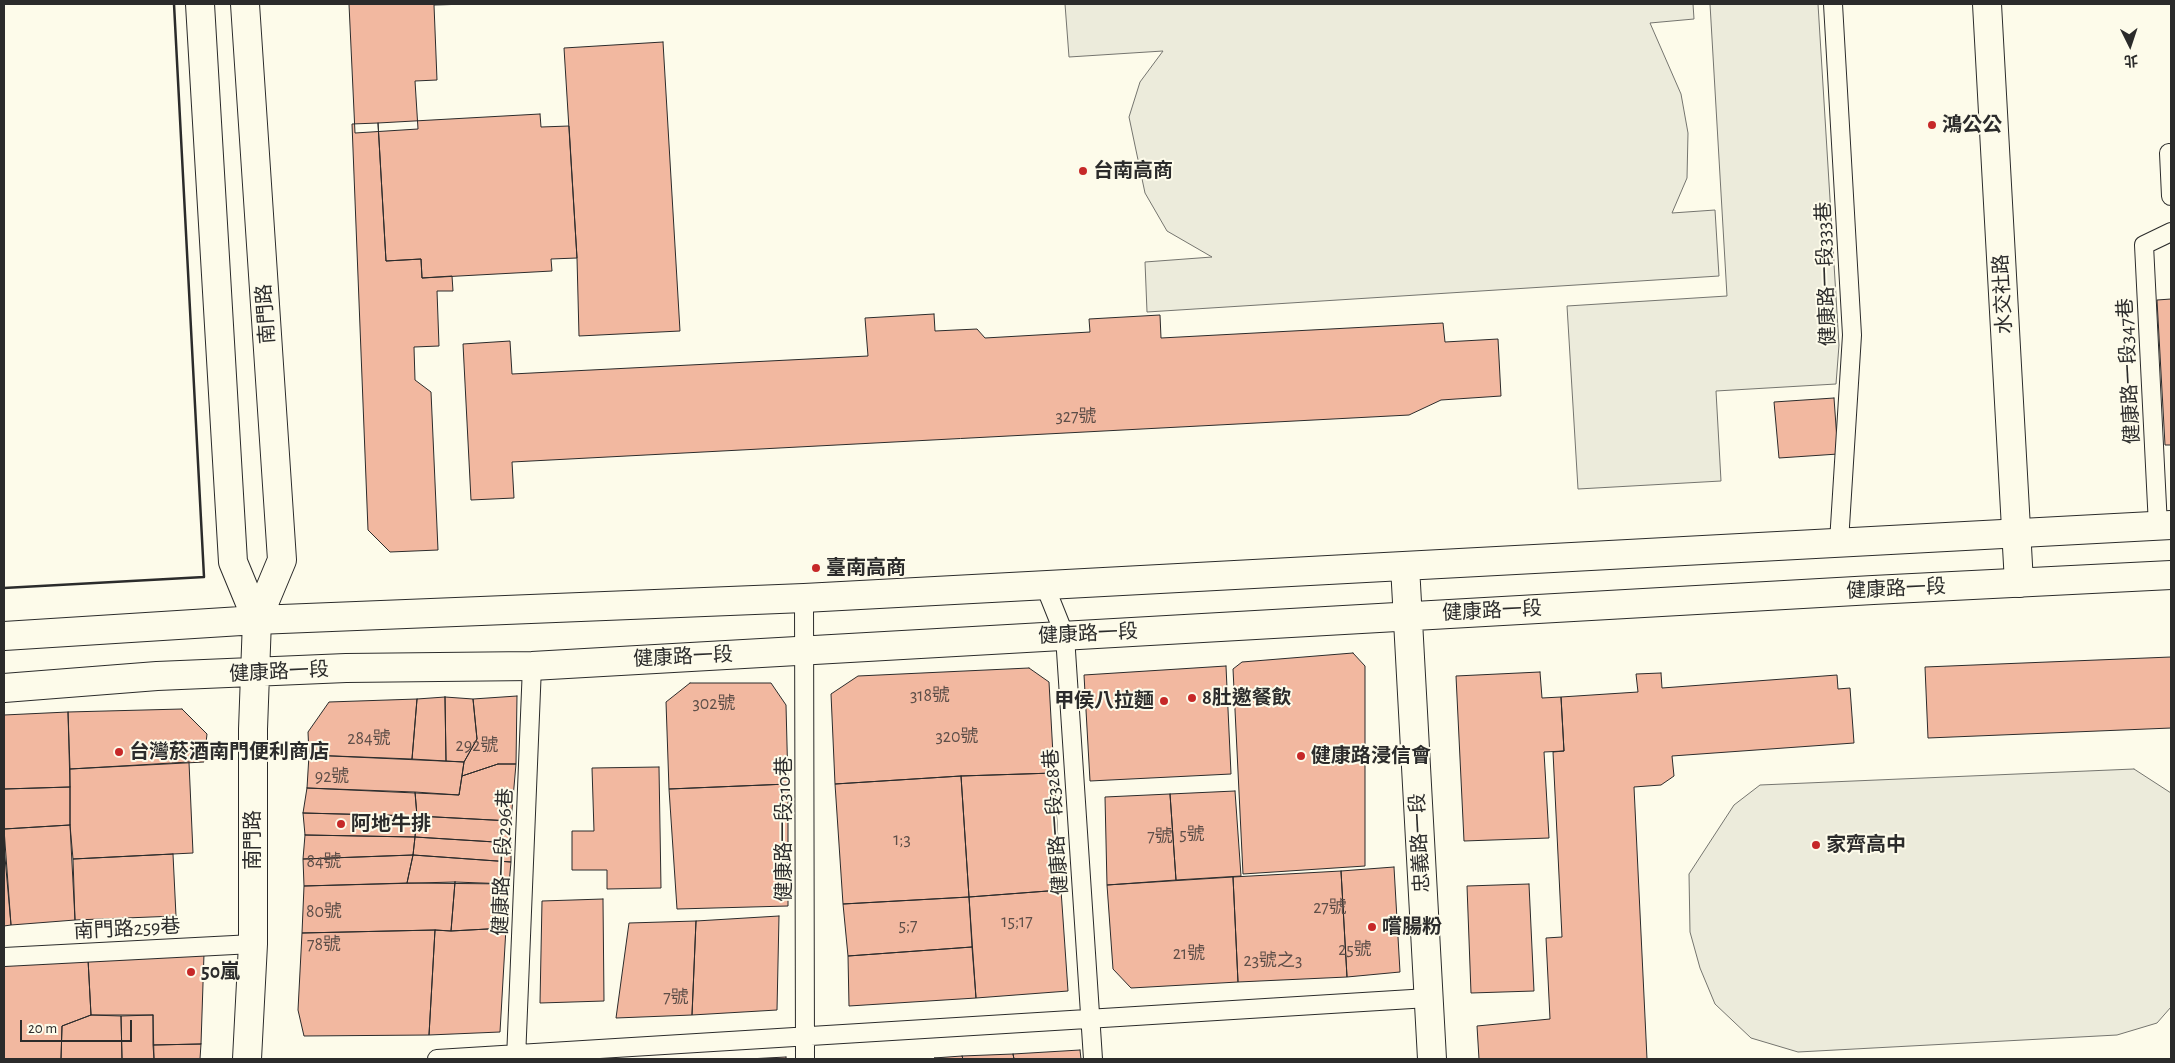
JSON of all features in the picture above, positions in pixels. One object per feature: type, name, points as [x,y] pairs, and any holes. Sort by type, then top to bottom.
[{"type":"street","name":"南門路","points":[[200,4],[233,562],[257,620]]},
{"type":"street","name":"南門路","points":[[245,4],[282,560],[257,620],[253,944],[247,1059]]},
{"type":"street","name":"水交社路","points":[[1987,4],[2019,583]]},
{"type":"street","points":[[4,636],[257,620],[804,598],[2164,526]]},
{"type":"street","name":"忠義路一段","points":[[1405,566],[1432,1059]]},
{"type":"street","name":"健康路一段","points":[[4,688],[157,676],[255,674],[346,668],[532,666],[2171,575]]},
{"type":"lane","name":"健康路一段333巷","points":[[1832,4],[1852,335],[1839,542]]},
{"type":"lane","points":[[2169,153],[2171,196]]},
{"type":"lane","name":"健康路一段347巷","points":[[2164,526],[2144,244],[2171,232]]},
{"type":"lane","name":"健康路一段328巷","points":[[1044,586],[1065,636],[1093,1059]]},
{"type":"lane","name":"健康路一段310巷","points":[[804,598],[805,1059]]},
{"type":"lane","name":"健康路一段296巷","points":[[516,1056],[532,666]]},
{"type":"lane","name":"南門路259巷","points":[[4,957],[253,944]]},
{"type":"lane","points":[[437,1059],[516,1056],[805,1036],[1428,998]]},
{"type":"shaded area","points":[[1065,4],[1693,4],[1694,19],[1650,23],[1681,94],[1688,133],[1687,178],[1672,213],[1715,210],[1719,276],[1147,312],[1145,262],[1212,257],[1167,231],[1145,193],[1129,117],[1140,82],[1163,51],[1069,57]]},
{"type":"shaded area","points":[[1710,4],[1818,4],[1839,345],[1836,384],[1716,391],[1721,481],[1578,489],[1567,306],[1727,296]]},
{"type":"shaded area","points":[[2134,769],[2171,793],[2171,1007],[2157,1023],[2117,1035],[1798,1052],[1751,1038],[1715,1004],[1700,968],[1690,932],[1689,874],[1734,805],[1760,785]]},
{"type":"building","points":[[349,4],[469,4],[434,5],[437,80],[415,81],[418,129],[355,133]]},
{"type":"building","points":[[663,42],[680,331],[579,336],[577,258],[564,48]]},
{"type":"building","points":[[540,114],[541,127],[569,126],[577,258],[551,259],[552,271],[422,278],[421,259],[386,261],[378,123]]},
{"type":"building","points":[[378,123],[386,261],[421,259],[422,278],[452,276],[453,291],[437,291],[439,346],[414,347],[415,380],[431,392],[438,550],[390,552],[368,530],[352,124]]},
{"type":"building","points":[[2171,299],[2171,445],[2165,445],[2157,300]]},
{"type":"building","points":[[934,314],[935,331],[977,329],[985,338],[1090,332],[1089,319],[1160,315],[1161,338],[1443,323],[1445,342],[1498,339],[1501,396],[1441,400],[1409,415],[512,462],[514,498],[471,500],[463,344],[510,341],[512,374],[868,356],[865,318]]},
{"type":"building","points":[[1834,398],[1838,454],[1779,458],[1774,402]]},
{"type":"building","name":"健康路浸信會","points":[[1353,653],[1365,666],[1365,866],[1243,874],[1233,669],[1242,662]]},
{"type":"building","points":[[2171,657],[2171,728],[1928,738],[1925,667]]},
{"type":"building","points":[[1226,666],[1231,774],[1090,781],[1084,675]]},
{"type":"building","points":[[1029,668],[1049,682],[1054,773],[961,776],[835,784],[831,694],[858,676]]},
{"type":"building","points":[[1540,672],[1542,698],[1561,697],[1564,751],[1544,752],[1549,838],[1464,841],[1456,676]]},
{"type":"building","points":[[1661,673],[1662,688],[1837,675],[1838,689],[1850,688],[1854,743],[1672,756],[1674,776],[1661,785],[1634,787],[1647,1059],[1479,1059],[1477,1026],[1550,1019],[1546,938],[1562,937],[1553,752],[1564,751],[1561,697],[1638,692],[1636,674]]},
{"type":"building","points":[[690,683],[771,683],[786,705],[788,784],[669,789],[666,702]]},
{"type":"building","points":[[517,696],[516,764],[498,764],[462,776],[464,762],[477,739],[473,699]]},
{"type":"building","points":[[445,697],[446,761],[412,759],[417,699]]},
{"type":"building","points":[[445,697],[473,699],[477,739],[464,762],[446,761]]},
{"type":"building","points":[[417,699],[412,759],[309,755],[308,732],[329,702]]},
{"type":"building","points":[[182,709],[207,734],[204,762],[70,769],[68,712]]},
{"type":"building","points":[[68,712],[70,787],[4,789],[4,715]]},
{"type":"building","points":[[309,755],[464,762],[459,795],[307,788]]},
{"type":"building","points":[[189,762],[193,853],[73,859],[70,825],[70,769]]},
{"type":"building","points":[[498,764],[516,764],[511,821],[417,816],[415,792],[459,795],[462,776]]},
{"type":"building","points":[[659,767],[661,888],[607,889],[607,870],[572,870],[572,831],[594,831],[592,768]]},
{"type":"building","points":[[1054,773],[1061,890],[969,897],[961,776]]},
{"type":"building","points":[[961,776],[969,897],[843,904],[835,784]]},
{"type":"building","points":[[788,784],[788,906],[677,909],[669,789]]},
{"type":"building","points":[[70,787],[70,825],[4,829],[4,789]]},
{"type":"building","points":[[307,788],[415,792],[417,816],[303,813]]},
{"type":"building","points":[[1235,791],[1241,876],[1176,880],[1170,794]]},
{"type":"building","points":[[1170,794],[1176,880],[1107,885],[1105,797]]},
{"type":"building","points":[[303,813],[417,816],[415,837],[305,835]]},
{"type":"building","points":[[417,816],[511,821],[511,843],[415,837]]},
{"type":"building","points":[[70,825],[75,920],[11,925],[4,829]]},
{"type":"building","points":[[305,835],[415,837],[413,855],[303,859]]},
{"type":"building","points":[[415,837],[511,843],[511,862],[413,855]]},
{"type":"building","points":[[4,846],[11,925],[4,926]]},
{"type":"building","points":[[173,854],[176,916],[75,920],[73,859]]},
{"type":"building","points":[[413,855],[407,883],[304,886],[303,859]]},
{"type":"building","points":[[413,855],[511,862],[509,884],[407,883]]},
{"type":"building","points":[[1394,867],[1400,972],[1347,977],[1341,871]]},
{"type":"building","points":[[1341,871],[1347,977],[1238,982],[1233,877]]},
{"type":"building","points":[[1233,877],[1238,982],[1131,988],[1113,969],[1107,885]]},
{"type":"building","points":[[455,882],[451,931],[302,933],[304,886]]},
{"type":"building","points":[[455,882],[509,884],[506,928],[451,931]]},
{"type":"building","points":[[1529,884],[1534,991],[1471,993],[1467,886]]},
{"type":"building","points":[[1061,890],[1068,991],[976,998],[969,897]]},
{"type":"building","points":[[969,897],[972,947],[848,956],[843,904]]},
{"type":"building","points":[[603,899],[604,1001],[540,1003],[542,901]]},
{"type":"building","points":[[779,916],[777,1010],[692,1015],[696,921]]},
{"type":"building","points":[[696,921],[692,1015],[616,1018],[629,923]]},
{"type":"building","points":[[506,928],[500,1032],[429,1035],[435,930]]},
{"type":"building","points":[[435,930],[429,1035],[304,1036],[298,1010],[302,933]]},
{"type":"building","points":[[972,947],[976,998],[849,1006],[848,956]]},
{"type":"building","points":[[204,954],[201,1044],[153,1045],[153,1015],[91,1015],[88,959]]},
{"type":"building","points":[[88,959],[91,1015],[62,1026],[61,1059],[4,1059],[4,966]]},
{"type":"building","points":[[91,1015],[121,1016],[122,1059],[61,1059],[62,1026]]},
{"type":"building","points":[[153,1015],[154,1059],[122,1059],[121,1016]]},
{"type":"building","points":[[201,1044],[200,1059],[154,1059],[153,1045]]},
{"type":"building","points":[[1080,1050],[1081,1059],[1014,1059],[1013,1054]]},
{"type":"building","points":[[1013,1054],[1014,1059],[963,1059],[962,1056]]},
{"type":"building","points":[[962,1056],[963,1059],[934,1058]]},
{"type":"building","points":[[786,1057],[786,1059],[748,1059]]},
{"type":"wall","points":[[4,588],[204,577],[174,4]]},
{"type":"place","name":"鴻公公","points":[[1932,125]]},
{"type":"place","name":"台南高商","points":[[1083,171]]},
{"type":"place","name":"臺南高商","points":[[816,568]]},
{"type":"place","name":"8肚邀餐飲","points":[[1192,698]]},
{"type":"place","name":"甲侯八拉麵","points":[[1164,701]]},
{"type":"place","name":"台灣菸酒南門便利商店","points":[[119,752]]},
{"type":"place","name":"健康路浸信會","points":[[1301,756]]},
{"type":"place","name":"阿地牛排","points":[[341,824]]},
{"type":"place","name":"家齊高中","points":[[1816,845]]},
{"type":"place","name":"嚐腸粉","points":[[1372,927]]},
{"type":"place","name":"50嵐","points":[[191,972]]}]
